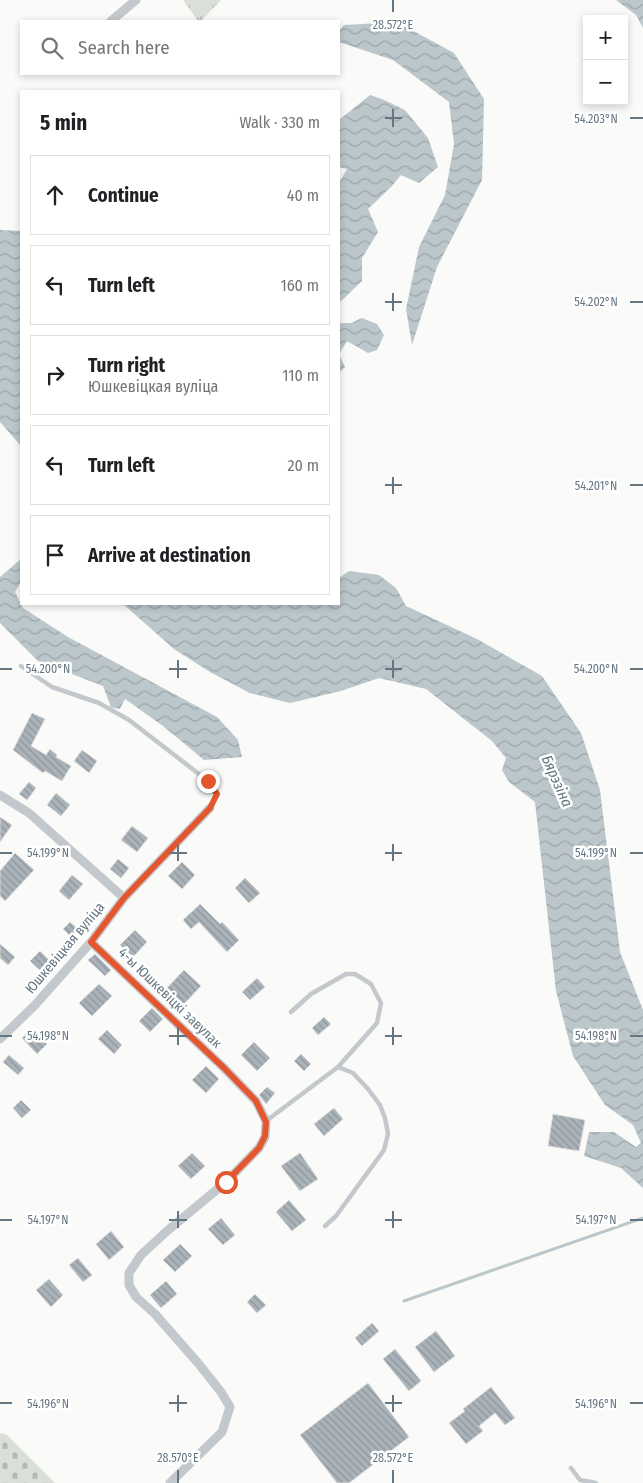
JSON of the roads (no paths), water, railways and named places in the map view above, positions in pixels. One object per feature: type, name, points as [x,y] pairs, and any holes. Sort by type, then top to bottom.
[{"type":"street","points":[[112,20],[136,0]]},
{"type":"street","points":[[0,795],[29,813],[124,898]]},
{"type":"street","name":"Юшкевіцкая вуліца","points":[[0,1039],[35,1005],[91,942],[124,898],[210,808]]},
{"type":"street","name":"4-ы Юшкевіцкі завулак","points":[[91,942],[230,1074],[256,1101],[266,1122]]},
{"type":"street","points":[[170,1483],[222,1432],[230,1407],[222,1392],[198,1362],[155,1314],[136,1297],[129,1285],[129,1273],[141,1255],[226,1182],[259,1148],[265,1136],[266,1122]]},
{"type":"lane","points":[[21,666],[52,687],[98,703],[130,720],[208,781],[217,794],[210,808]]},
{"type":"lane","points":[[266,1122],[338,1067],[377,1023],[381,1003],[370,984],[355,974],[346,974],[311,994],[291,1012]]},
{"type":"lane","points":[[325,1226],[336,1216],[384,1150],[388,1134],[380,1105],[353,1073],[338,1067]]},
{"type":"lane","points":[[570,1468],[580,1480],[596,1483]]},
{"type":"water","points":[[616,0],[643,0],[643,28],[636,15]]},
{"type":"water","points":[[397,22],[454,53],[484,99],[482,180],[437,267],[412,345],[406,309],[419,247],[445,195],[454,144],[449,102],[393,60],[340,42],[340,30],[344,25]]},
{"type":"water","points":[[370,95],[405,110],[428,138],[438,167],[419,183],[401,175],[368,209],[378,232],[362,258],[362,281],[340,302],[340,181],[347,169],[340,167],[340,119]]},
{"type":"water","points":[[0,230],[20,231],[20,445],[0,422]]},
{"type":"water","points":[[362,318],[377,324],[384,335],[377,350],[368,353],[347,341],[340,352],[340,323],[351,323]]},
{"type":"water","points":[[340,356],[345,367],[340,372]]},
{"type":"water","points":[[20,560],[20,584],[15,592],[23,608],[68,637],[217,717],[238,740],[242,757],[204,760],[163,726],[125,699],[120,709],[111,707],[103,686],[38,661],[0,623],[0,577]]},
{"type":"water","name":"Бярэзіна","points":[[349,571],[379,575],[396,588],[406,606],[477,639],[542,676],[581,733],[600,790],[620,952],[643,1010],[643,1188],[621,1168],[584,1156],[589,1132],[614,1132],[636,1147],[641,1143],[633,1125],[605,1105],[573,1056],[556,991],[535,802],[509,782],[502,770],[506,758],[492,741],[426,689],[379,678],[341,691],[290,703],[250,693],[210,672],[174,649],[124,605],[340,605],[340,577]]},
{"type":"waterway","points":[[404,1301],[643,1218]]}]
